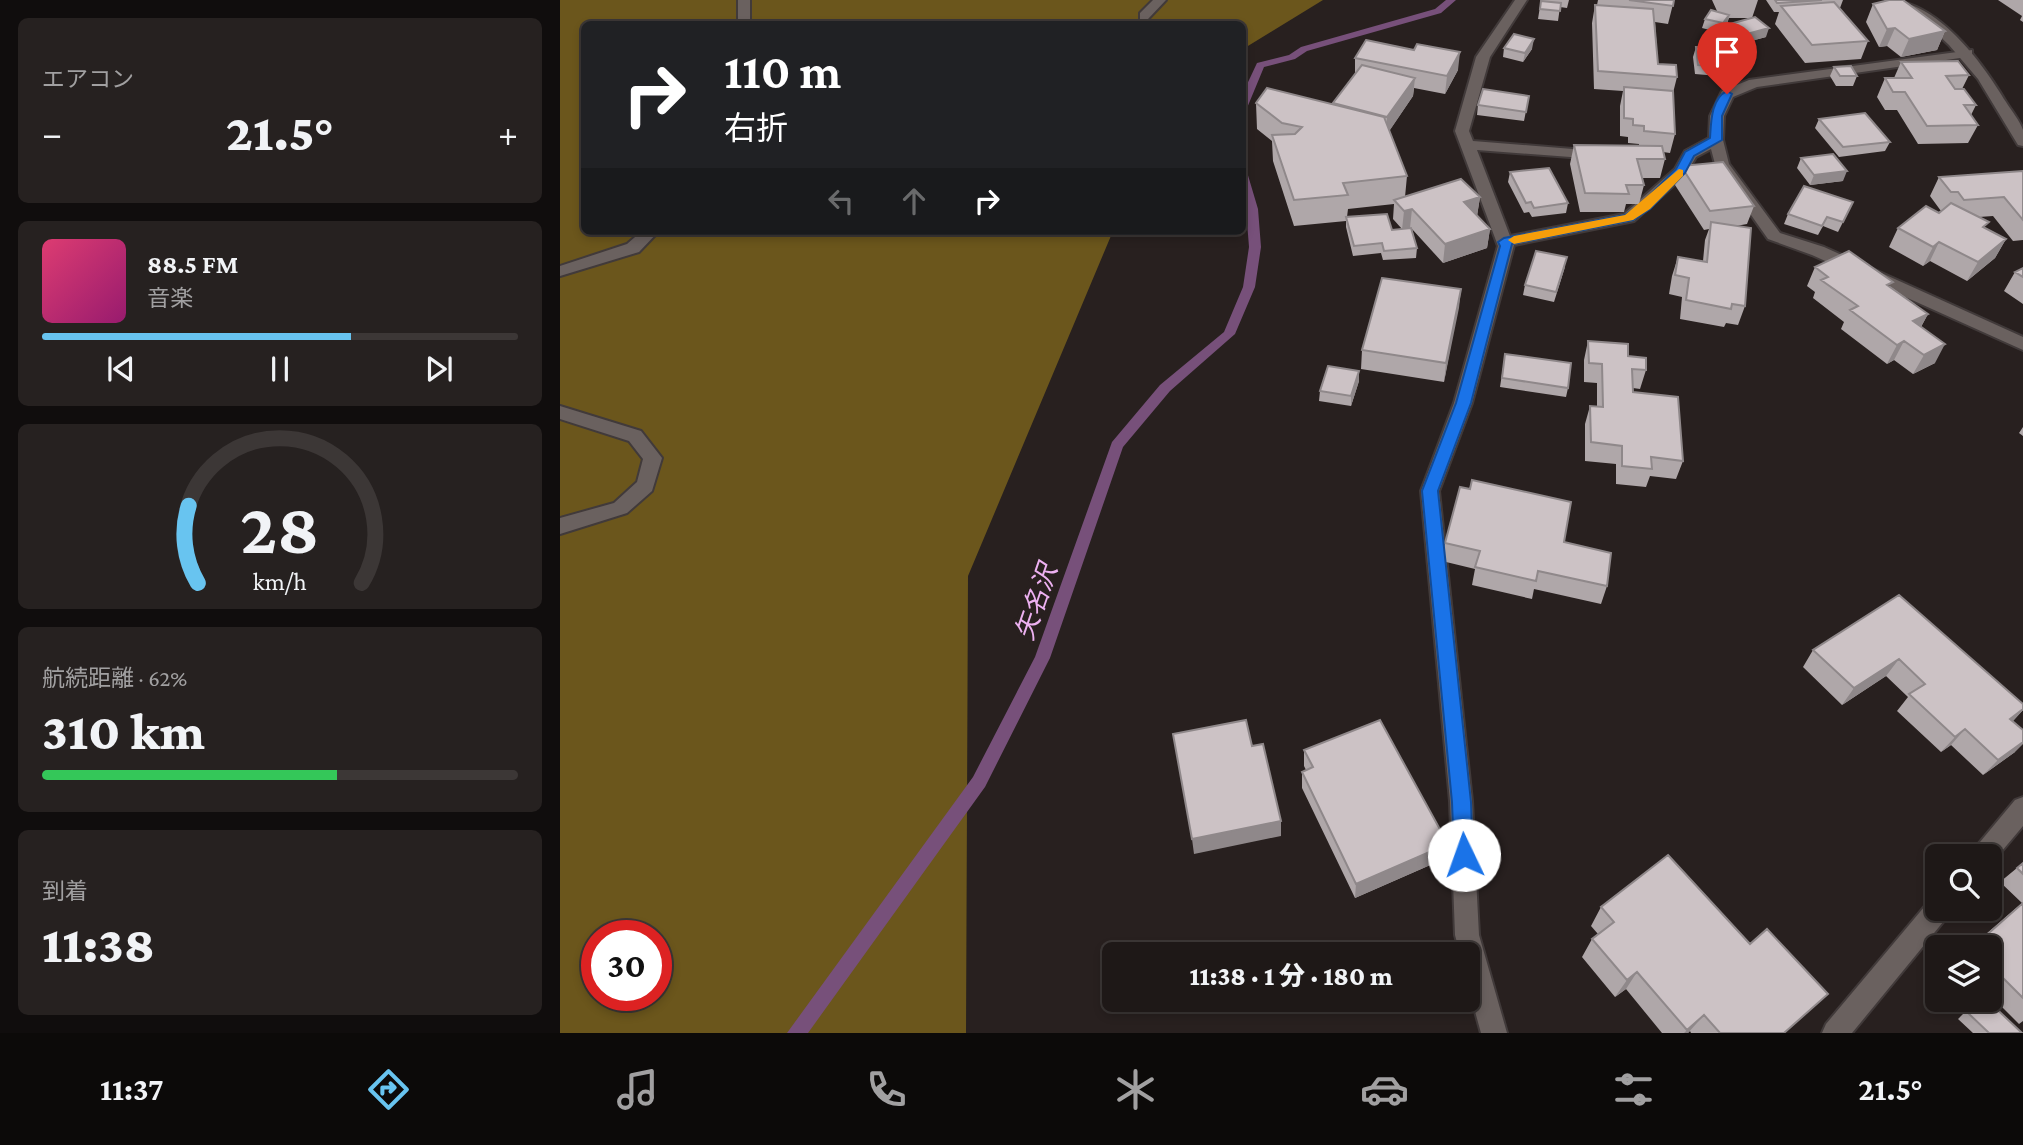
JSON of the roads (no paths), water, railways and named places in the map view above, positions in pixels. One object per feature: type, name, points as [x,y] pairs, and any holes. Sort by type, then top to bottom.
[{"type":"street","points":[[744,0],[744,21]]},
{"type":"street","points":[[1144,16],[1160,0]]},
{"type":"street","points":[[1494,1033],[1467,935],[1461,802],[1430,491],[1463,403],[1506,246],[1462,131],[1483,57],[1521,0]]},
{"type":"street","points":[[1892,0],[1935,22],[1967,53],[2023,142]]},
{"type":"street","points":[[1967,53],[1754,83],[1727,94],[1717,116],[1716,140],[1722,164],[1774,236],[1818,251],[2023,344]]},
{"type":"street","points":[[1504,242],[1629,218],[1681,171],[1679,162],[1716,140]]},
{"type":"street","points":[[1467,145],[1618,157]]},
{"type":"street","points":[[560,271],[633,248],[647,235]]},
{"type":"street","points":[[560,412],[635,436],[653,458],[645,486],[620,508],[560,526]]},
{"type":"street","points":[[1993,844],[2023,808]]},
{"type":"street","points":[[1835,1033],[1928,921]]},
{"type":"waterway","name":"矢名沢","points":[[1246,98],[1260,65],[1292,57],[1304,49],[1438,11],[1451,0]]},
{"type":"waterway","name":"矢名沢","points":[[796,1033],[979,782],[1042,658],[1117,445],[1165,388],[1229,334],[1249,287],[1255,247],[1252,209],[1246,187]]}]
